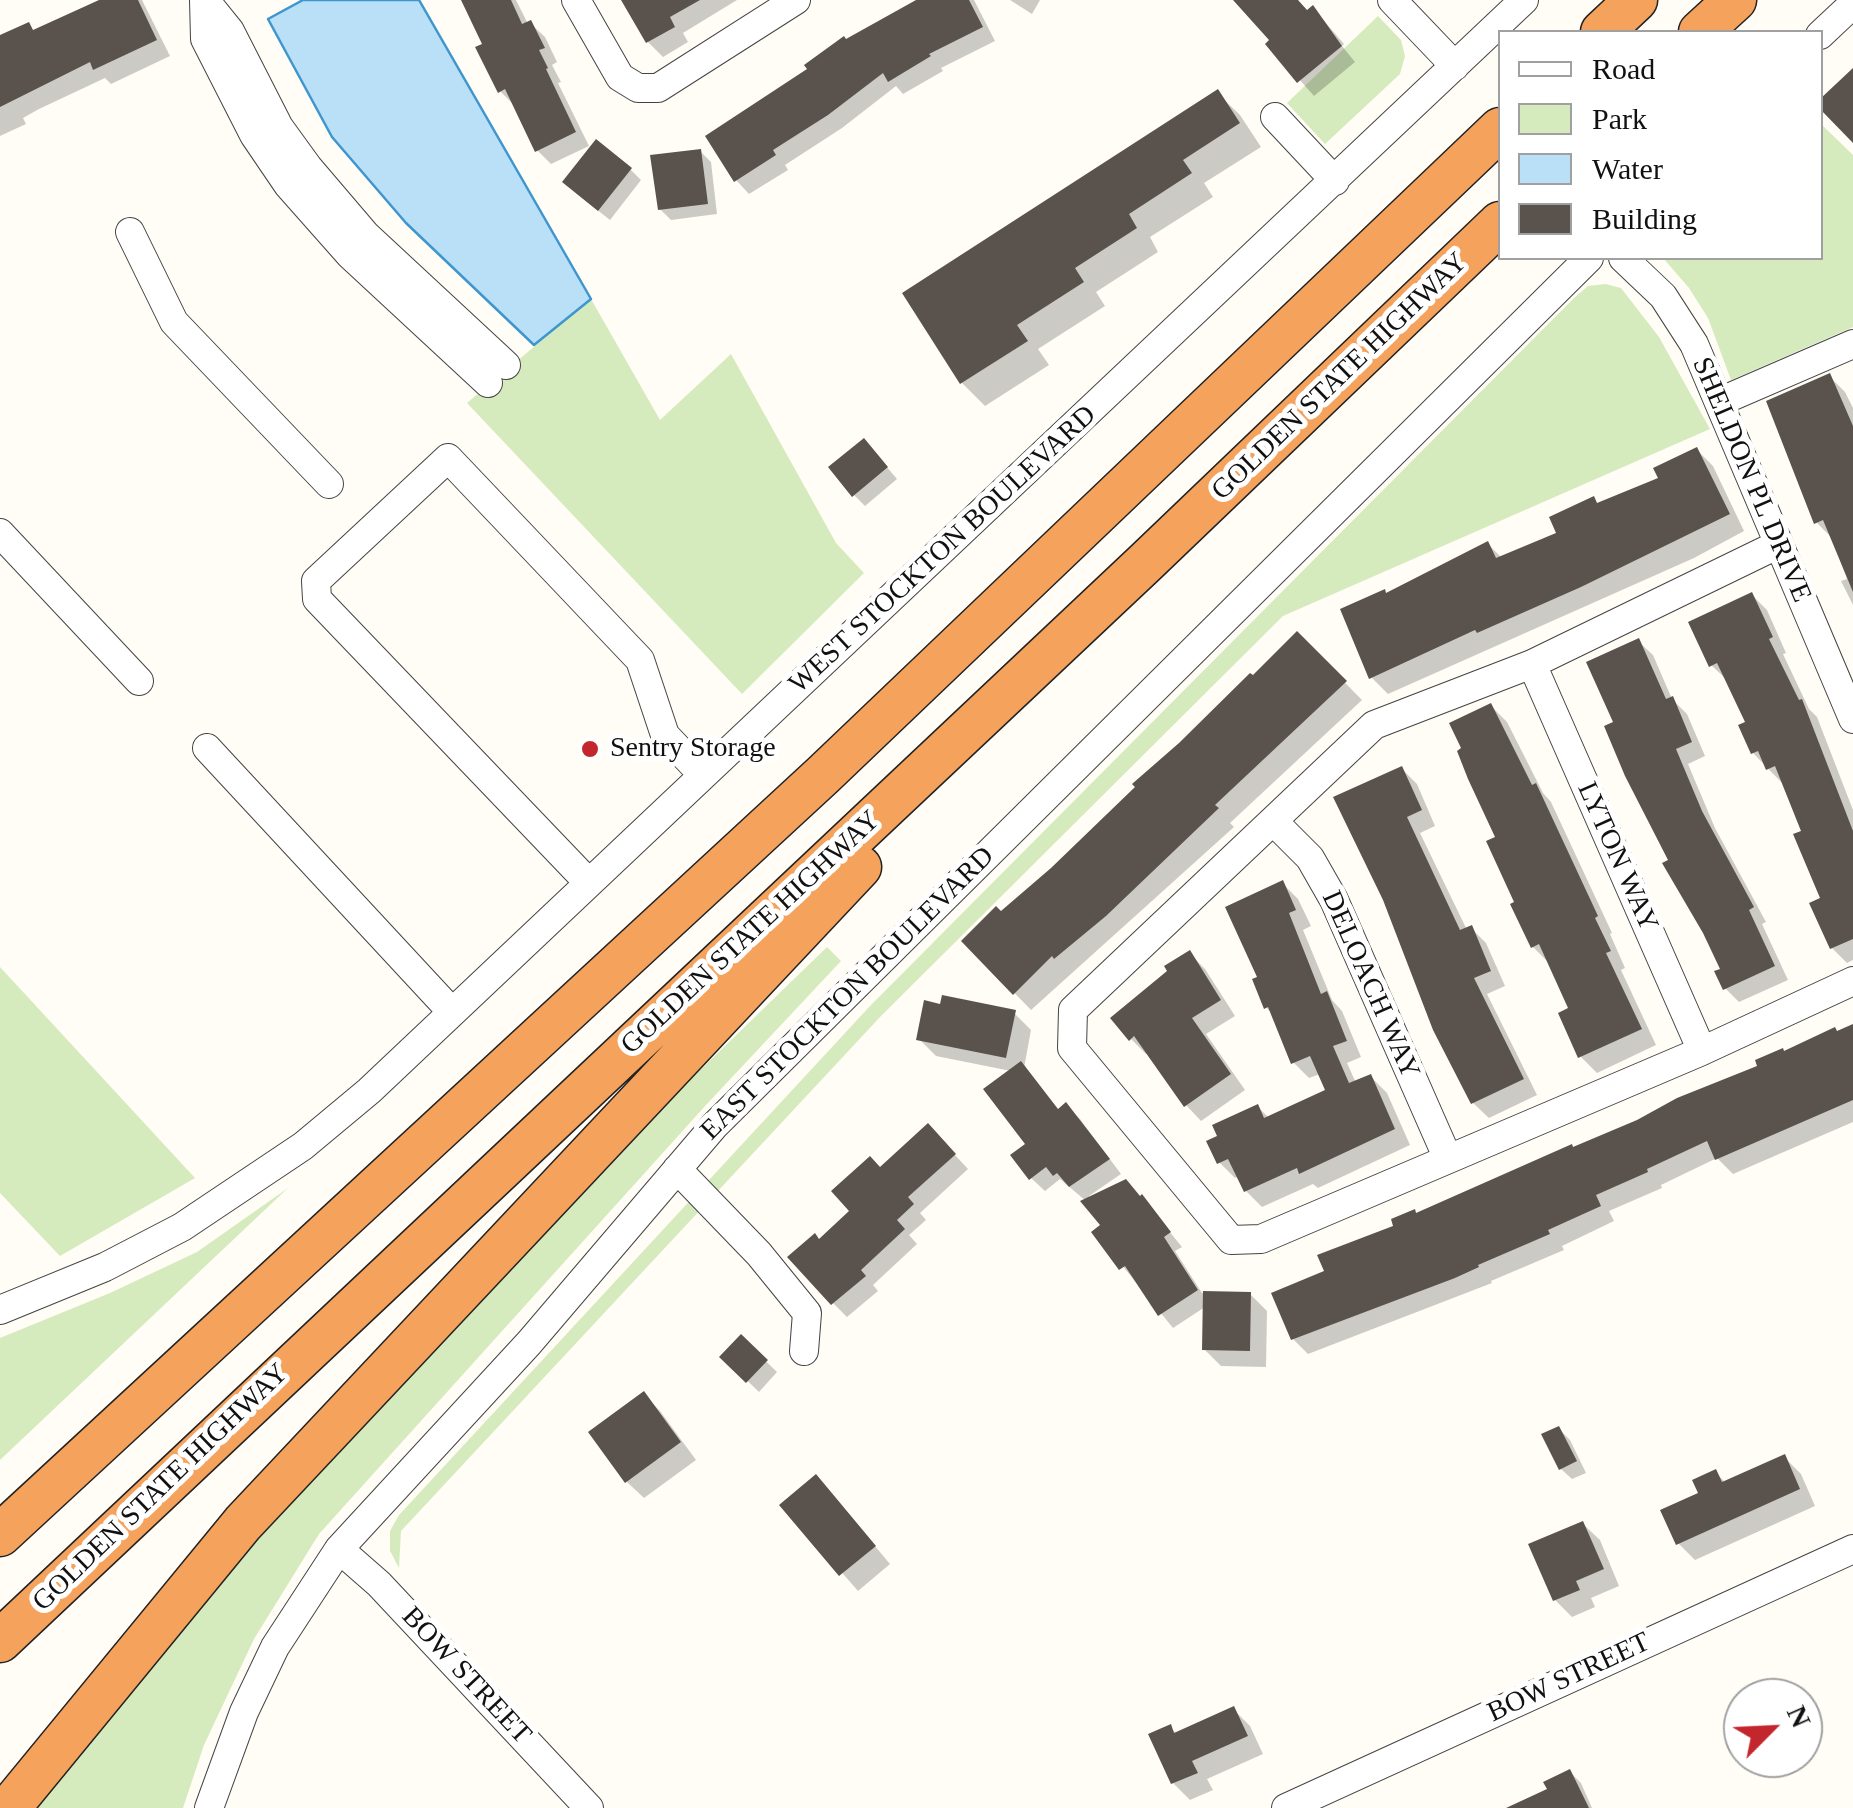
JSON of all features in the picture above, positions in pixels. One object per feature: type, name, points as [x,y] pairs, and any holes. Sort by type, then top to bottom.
[{"type":"highway","points":[[1604,30],[1636,0]]},
{"type":"highway","points":[[1702,30],[1735,0]]},
{"type":"highway","points":[[0,1535],[838,762],[1498,132]]},
{"type":"highway","name":"GOLDEN STATE HIGHWAY","points":[[0,1641],[1146,562],[1498,225]]},
{"type":"highway","points":[[10,1808],[243,1522],[1146,562]]},
{"type":"street","points":[[205,0],[205,40],[254,136],[298,176],[323,206],[410,278],[497,374]]},
{"type":"street","points":[[576,0],[620,78],[638,88],[658,88],[796,0]]},
{"type":"street","points":[[1392,0],[1455,66]]},
{"type":"street","name":"WEST STOCKTON BOULEVARD","points":[[0,1310],[104,1266],[182,1227],[295,1136],[369,1091],[1524,0]]},
{"type":"street","points":[[1823,32],[1853,4]]},
{"type":"street","points":[[1275,118],[1335,182]]},
{"type":"street","points":[[130,232],[174,322],[328,484]]},
{"type":"street","name":"EAST STOCKTON BOULEVARD","points":[[209,1808],[244,1712],[275,1647],[339,1549],[529,1344],[677,1169],[741,1098],[1587,260]]},
{"type":"street","name":"SHELDON PL DRIVE","points":[[1625,260],[1664,296],[1694,344],[1853,719]]},
{"type":"street","points":[[1718,402],[1853,344]]},
{"type":"street","points":[[589,883],[317,600],[316,580],[448,458],[640,660],[665,735],[703,775]]},
{"type":"street","points":[[0,533],[139,681]]},
{"type":"street","points":[[1779,544],[1532,664],[1374,725],[1073,1010],[1072,1048],[1231,1240],[1261,1239],[1702,1051],[1853,980]]},
{"type":"street","name":"LYTON WAY","points":[[1532,664],[1702,1051]]},
{"type":"street","points":[[207,748],[452,1012]]},
{"type":"street","name":"DELOACH WAY","points":[[1274,822],[1310,858],[1334,900],[1448,1159]]},
{"type":"street","points":[[677,1169],[759,1254],[807,1314],[804,1351]]},
{"type":"street","name":"BOW STREET","points":[[1286,1808],[1853,1548]]},
{"type":"street","name":"BOW STREET","points":[[339,1549],[380,1584],[589,1808]]},
{"type":"green space","points":[[1378,16],[1401,40],[1405,56],[1400,74],[1325,144],[1287,103]]},
{"type":"green space","points":[[1823,126],[1853,155],[1853,327],[1731,380],[1708,318],[1665,260],[1823,260]]},
{"type":"green space","points":[[1606,284],[1621,288],[1659,337],[1710,429],[1283,616],[881,1016],[401,1531],[399,1568],[390,1551],[390,1531],[399,1515],[870,1006],[1574,298],[1588,286]]},
{"type":"green space","points":[[591,299],[660,420],[731,354],[836,543],[864,573],[742,694],[467,403]]},
{"type":"green space","points":[[827,947],[841,961],[319,1534],[254,1639],[204,1745],[183,1808],[30,1808],[184,1616],[525,1240]]},
{"type":"green space","points":[[0,967],[195,1178],[60,1256],[0,1193]]},
{"type":"green space","points":[[288,1188],[0,1460],[0,1338],[197,1252]]},
{"type":"water","points":[[303,0],[419,0],[591,299],[534,345],[406,223],[332,137],[268,19]]},
{"type":"building","points":[[99,0],[138,0],[157,40],[93,70],[90,62],[0,107],[0,35],[29,22],[33,30]]},
{"type":"building","points":[[461,0],[511,0],[522,24],[531,20],[545,48],[539,50],[546,69],[576,132],[535,152],[505,89],[498,93],[475,47],[482,44]]},
{"type":"building","points":[[621,0],[700,0],[670,17],[675,27],[646,43]]},
{"type":"building","points":[[916,0],[969,0],[983,27],[929,54],[888,82],[883,73],[773,150],[776,155],[734,182],[705,136],[807,69],[804,65],[844,36],[846,39]]},
{"type":"building","points":[[1233,0],[1298,0],[1307,10],[1313,5],[1342,46],[1297,83],[1265,44],[1269,40]]},
{"type":"building","points":[[1853,68],[1853,143],[1823,112],[1823,96]]},
{"type":"building","points":[[1218,89],[1240,123],[1183,160],[1192,173],[1129,214],[1137,228],[1075,268],[1084,282],[1017,325],[1028,341],[960,384],[902,293]]},
{"type":"building","points":[[596,139],[632,168],[598,211],[562,182]]},
{"type":"building","points":[[701,149],[708,204],[658,210],[650,155]]},
{"type":"building","points":[[1830,373],[1853,426],[1853,592],[1823,520],[1814,524],[1766,401]]},
{"type":"building","points":[[864,438],[888,467],[852,497],[828,467]]},
{"type":"building","points":[[1697,447],[1730,514],[1581,587],[1369,679],[1340,609],[1385,589],[1386,593],[1488,541],[1496,558],[1556,533],[1549,517],[1594,496],[1597,503],[1658,478],[1653,468]]},
{"type":"building","points":[[1752,592],[1773,637],[1769,639],[1799,700],[1802,699],[1853,831],[1853,939],[1830,949],[1809,903],[1820,898],[1793,834],[1801,831],[1775,766],[1766,770],[1758,751],[1751,754],[1738,725],[1745,722],[1717,663],[1709,667],[1688,622]]},
{"type":"building","points":[[1297,631],[1347,681],[1215,805],[1219,808],[1106,916],[1054,959],[1052,956],[1013,995],[961,941],[996,906],[1001,911],[1051,868],[1135,787],[1132,784]]},
{"type":"building","points":[[1639,638],[1666,699],[1673,696],[1692,742],[1676,749],[1702,811],[1754,907],[1749,910],[1775,966],[1723,990],[1714,971],[1720,969],[1662,863],[1668,860],[1604,726],[1613,722],[1586,662]]},
{"type":"building","points":[[1491,703],[1532,785],[1536,783],[1598,916],[1595,918],[1611,951],[1606,953],[1642,1029],[1578,1058],[1558,1013],[1568,1008],[1539,944],[1531,948],[1510,904],[1514,902],[1486,841],[1495,837],[1468,779],[1457,751],[1461,748],[1449,723]]},
{"type":"building","points":[[1402,766],[1422,810],[1407,817],[1460,930],[1472,925],[1491,971],[1474,978],[1524,1079],[1471,1104],[1433,1030],[1383,900],[1333,797]]},
{"type":"building","points":[[1283,880],[1296,910],[1289,913],[1321,994],[1327,991],[1347,1041],[1333,1046],[1349,1083],[1371,1074],[1395,1129],[1299,1174],[1297,1168],[1244,1192],[1228,1159],[1217,1164],[1206,1141],[1217,1136],[1212,1125],[1258,1104],[1264,1118],[1325,1090],[1310,1056],[1291,1064],[1268,1007],[1264,1009],[1252,979],[1257,977],[1225,907]]},
{"type":"building","points":[[1190,950],[1221,1000],[1192,1018],[1231,1074],[1184,1107],[1134,1036],[1129,1041],[1110,1018],[1167,971],[1164,966]]},
{"type":"building","points":[[942,995],[1016,1010],[1006,1058],[916,1040],[924,1000],[940,1004]]},
{"type":"building","points":[[1853,1024],[1853,1100],[1715,1160],[1707,1141],[1596,1195],[1601,1206],[1548,1230],[1550,1234],[1455,1278],[1291,1340],[1271,1293],[1324,1271],[1317,1255],[1393,1226],[1391,1219],[1415,1209],[1416,1213],[1572,1144],[1573,1147],[1637,1120],[1677,1098],[1757,1066],[1755,1060],[1835,1027],[1837,1031]]},
{"type":"building","points":[[1021,1061],[1058,1109],[1066,1102],[1110,1159],[1069,1187],[1046,1167],[1029,1180],[1010,1155],[1025,1144],[983,1089]]},
{"type":"building","points":[[928,1123],[956,1154],[908,1197],[914,1204],[897,1220],[905,1229],[861,1270],[866,1276],[831,1305],[787,1257],[815,1233],[819,1239],[849,1211],[831,1191],[870,1156],[880,1167]]},
{"type":"building","points":[[1126,1179],[1171,1232],[1164,1237],[1198,1290],[1158,1316],[1125,1266],[1119,1270],[1091,1232],[1100,1225],[1080,1201]]},
{"type":"building","points":[[1203,1291],[1251,1292],[1250,1351],[1202,1350]]},
{"type":"building","points":[[741,1334],[768,1360],[746,1383],[719,1357]]},
{"type":"building","points":[[644,1391],[681,1442],[625,1483],[588,1432]]},
{"type":"building","points":[[1559,1426],[1577,1461],[1559,1470],[1541,1434]]},
{"type":"building","points":[[1785,1454],[1800,1489],[1676,1545],[1660,1510],[1698,1493],[1692,1480],[1716,1469],[1722,1482]]},
{"type":"building","points":[[816,1474],[876,1546],[839,1576],[779,1505]]},
{"type":"building","points":[[1583,1521],[1604,1569],[1576,1581],[1580,1590],[1553,1601],[1528,1544]]},
{"type":"building","points":[[1234,1706],[1248,1736],[1192,1761],[1198,1773],[1171,1784],[1148,1734],[1171,1724],[1174,1733]]},
{"type":"building","points":[[1570,1769],[1589,1808],[1506,1808],[1547,1789],[1543,1782]]},
{"type":"place","name":"Sentry Storage","points":[[590,749]]}]
